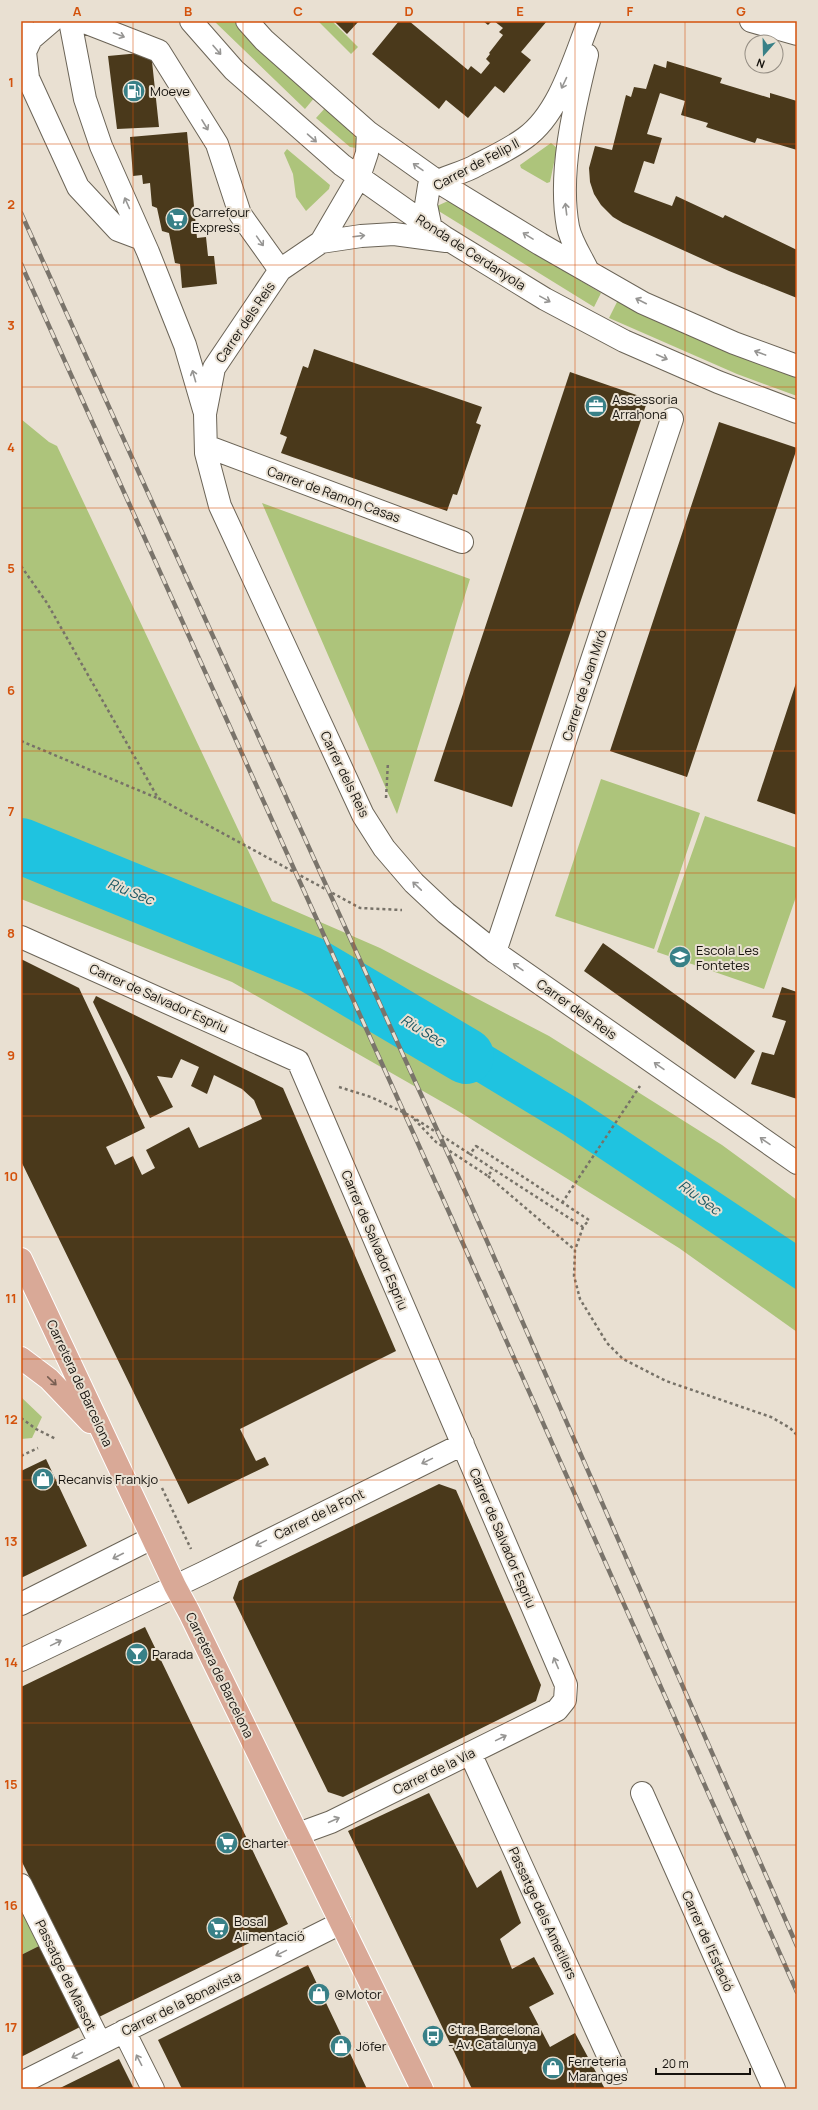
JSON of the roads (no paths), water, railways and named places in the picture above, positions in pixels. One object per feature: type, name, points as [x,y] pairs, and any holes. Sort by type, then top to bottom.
[{"type":"main road","name":"Carretera de Barcelona","points":[[22,1264],[175,1586],[190,1612],[422,2089]]},
{"type":"main road","points":[[21,1358],[40,1371],[63,1392],[108,1444]]},
{"type":"street","points":[[22,21],[21,26],[28,78],[78,187],[118,230],[142,239]]},
{"type":"street","points":[[25,52],[31,39],[52,21]]},
{"type":"street","points":[[70,21],[85,99],[102,146],[185,345],[205,414]]},
{"type":"street","points":[[82,21],[159,51],[217,144],[240,214],[280,270]]},
{"type":"street","name":"Ronda de Cerdanyola","points":[[191,21],[234,70],[342,165],[452,242],[545,299],[624,341],[718,382],[797,412]]},
{"type":"street","points":[[247,21],[264,40],[368,132],[437,181],[643,303],[734,343],[797,366]]},
{"type":"street","name":"Carrer de Felip II","points":[[431,228],[426,205],[426,195],[429,186],[437,181],[472,168],[526,138],[546,118],[565,81],[589,21]]},
{"type":"street","points":[[588,271],[568,229],[565,203],[565,183],[572,121],[595,21]]},
{"type":"street","points":[[751,21],[797,34]]},
{"type":"street","name":"Carrer dels Reis","points":[[368,132],[367,153],[359,177],[321,242],[280,270],[214,368],[205,414],[206,446],[220,506],[363,815],[384,848],[414,884],[446,913],[495,952],[797,1163]]},
{"type":"street","name":"Carrer dels Reis","points":[[321,242],[361,236],[394,234],[452,242]]},
{"type":"street","name":"Carrer de Joan Miró","points":[[495,952],[672,419]]},
{"type":"street","name":"Carrer de Ramon Casas","points":[[206,446],[462,542]]},
{"type":"street","name":"Carrer de Salvador Espriu","points":[[21,937],[298,1061],[566,1685],[565,1700]]},
{"type":"street","name":"Carrer de la Font","points":[[21,1660],[175,1586],[462,1444]]},
{"type":"street","points":[[21,1604],[152,1538]]},
{"type":"street","name":"Carrer de la Via","points":[[298,1834],[338,1819],[557,1710],[565,1700]]},
{"type":"street","name":"Passatge dels Ametllers","points":[[470,1753],[616,2073]]},
{"type":"street","name":"Carrer de l'Estació","points":[[642,1793],[774,2089]]},
{"type":"street","name":"Passatge de Massot","points":[[21,1885],[100,2043]]},
{"type":"street","name":"Carrer de la Bonavista","points":[[21,2083],[341,1923]]},
{"type":"street","points":[[124,2031],[153,2089]]},
{"type":"water","points":[[384,981],[582,1101],[797,1244],[797,1290],[563,1134],[409,1041]]},
{"type":"waterway","name":"Riu Sec","points":[[21,846],[312,965],[466,1056]]},
{"type":"railway","points":[[21,213],[468,1198],[797,1946]]},
{"type":"railway","points":[[21,264],[448,1210],[797,1992]]},
{"type":"place","name":"Moeve","points":[[134,91]]},
{"type":"place","name":"Carrefour Express","points":[[177,219]]},
{"type":"place","name":"Assessoria Arrahona","points":[[596,406]]},
{"type":"place","name":"Escola Les Fontetes","points":[[680,957]]},
{"type":"place","name":"Recanvis Frankjo","points":[[43,1479]]},
{"type":"place","name":"Parada","points":[[137,1654]]},
{"type":"place","name":"Charter","points":[[227,1843]]},
{"type":"place","name":"Bosal Alimentació","points":[[218,1928]]},
{"type":"place","name":"@Motor","points":[[319,1994]]},
{"type":"place","name":"Ctra. Barcelona - Av. Catalunya","points":[[433,2036]]},
{"type":"place","name":"Jöfer","points":[[341,2046]]},
{"type":"place","name":"Ferreteria Maranges","points":[[553,2068]]}]
